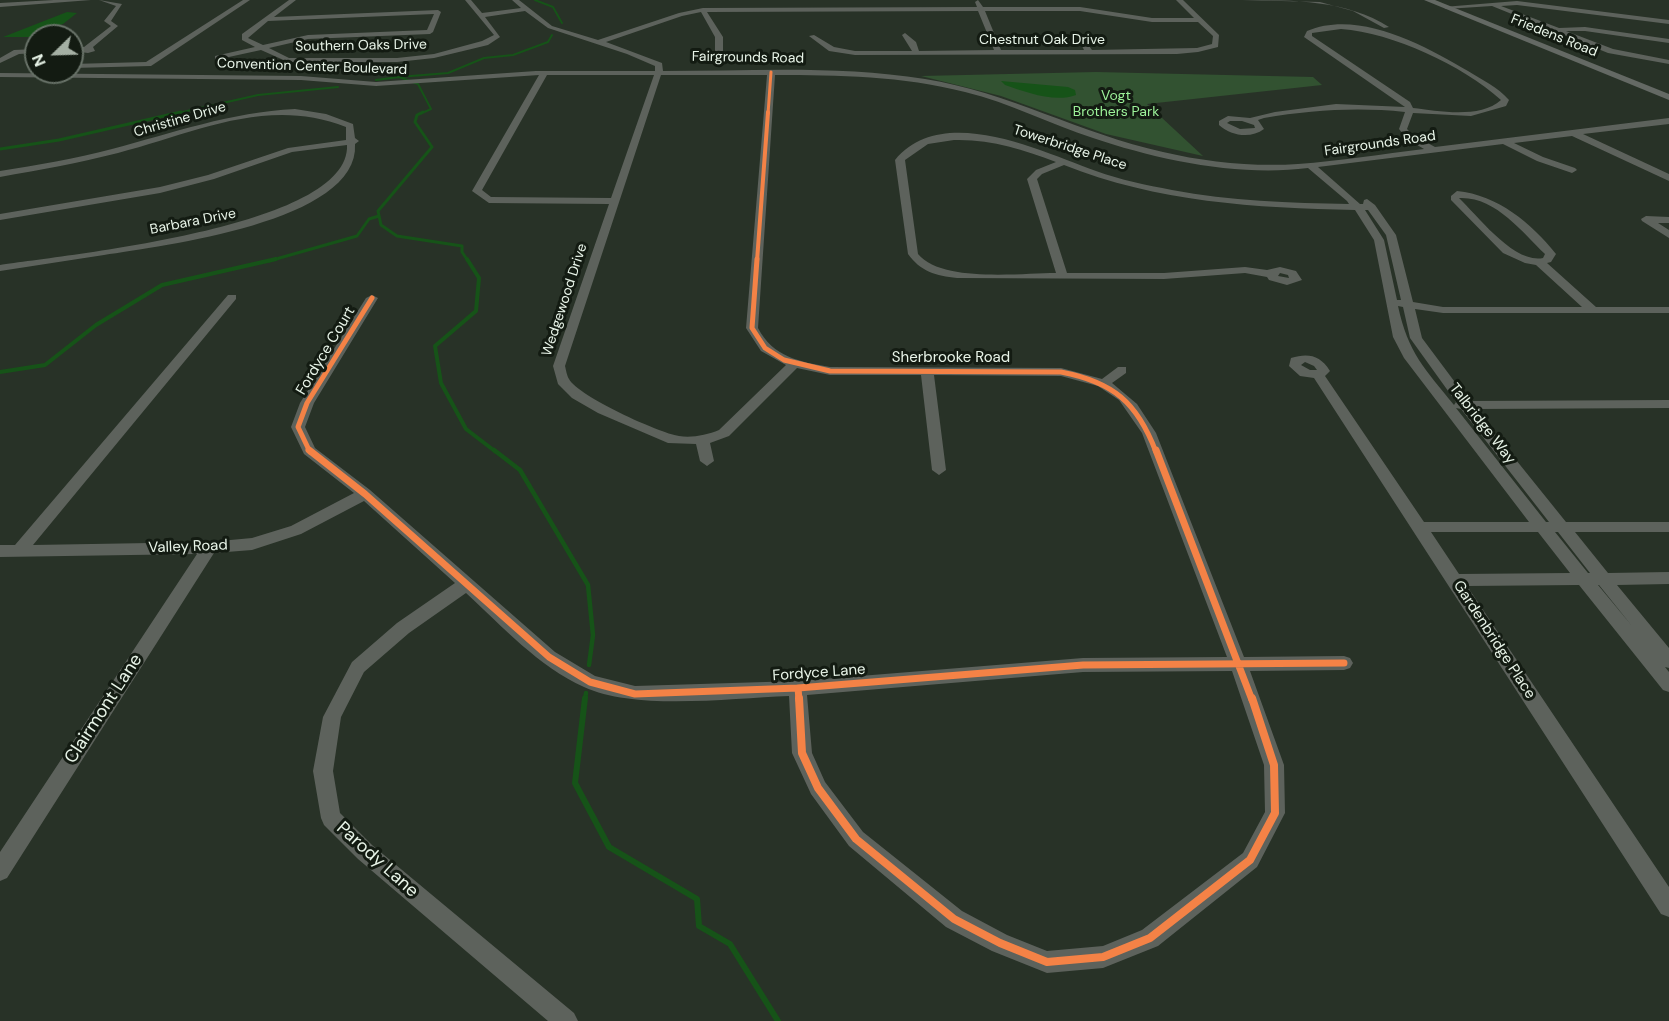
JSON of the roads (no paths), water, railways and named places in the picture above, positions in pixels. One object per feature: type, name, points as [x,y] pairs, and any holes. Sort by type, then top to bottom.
[{"type":"main road","name":"Friedens Road","points":[[1428,0],[1669,97]]},
{"type":"street","points":[[0,5],[88,0]]},
{"type":"street","points":[[87,48],[115,26],[106,21],[120,5],[102,0]]},
{"type":"street","points":[[84,66],[148,64],[247,0]]},
{"type":"street","points":[[260,49],[243,37],[293,0]]},
{"type":"street","name":"Southern Oaks Drive","points":[[260,49],[288,60],[423,58],[493,40],[498,36],[496,32],[468,0]]},
{"type":"street","points":[[515,0],[550,27],[657,63],[659,71]]},
{"type":"street","points":[[765,10],[767,0]]},
{"type":"street","points":[[978,0],[998,52]]},
{"type":"street","name":"Chestnut Oak Drive","points":[[812,36],[822,45],[843,51],[916,53],[1177,52],[1207,48],[1218,41],[1217,36],[1179,0]]},
{"type":"street","points":[[1245,0],[1320,0],[1359,12],[1380,27],[1494,90],[1505,100],[1500,106],[1487,110],[1438,114],[1352,106],[1263,116],[1251,120]]},
{"type":"street","points":[[1446,7],[1518,3],[1669,22]]},
{"type":"street","points":[[1489,4],[1617,53],[1669,62]]},
{"type":"street","points":[[481,14],[524,8]]},
{"type":"street","points":[[599,42],[681,14],[703,10],[1080,9],[1152,20],[1201,20]]},
{"type":"street","points":[[703,10],[719,37],[719,52]]},
{"type":"street","points":[[218,58],[308,37],[430,32],[438,12],[266,19]]},
{"type":"street","points":[[1380,27],[1323,28],[1313,30],[1308,37],[1402,100],[1410,111]]},
{"type":"street","points":[[1556,30],[1585,29],[1669,41]]},
{"type":"street","points":[[1079,34],[1089,52]]},
{"type":"street","points":[[905,35],[913,44],[916,53]]},
{"type":"street","points":[[84,48],[92,49],[84,53]]},
{"type":"street","points":[[0,61],[18,52],[24,52]]},
{"type":"street","points":[[0,66],[18,66]]},
{"type":"street","name":"Fairgrounds Road","points":[[659,71],[837,73],[958,91],[1162,155],[1229,165],[1317,166],[1669,122]]},
{"type":"street","name":"Convention Center Boulevard","points":[[0,75],[301,78],[355,83],[443,81],[544,73],[659,71]]},
{"type":"street","name":"Wedgewood Drive","points":[[659,71],[559,366],[563,381],[577,395],[603,410],[673,440],[702,440],[724,433],[793,365]]},
{"type":"street","name":"Sherbrooke Road","points":[[771,72],[752,328],[755,337],[768,351],[793,365],[830,371],[1033,370],[1085,376],[1104,383],[1125,397],[1149,433],[1274,765],[1275,813],[1250,860],[1150,938],[1103,957],[1047,962],[1000,944],[954,919],[856,839],[818,788],[802,753],[798,688]]},
{"type":"street","points":[[544,73],[477,186],[477,191],[489,200],[614,201]]},
{"type":"street","points":[[1410,111],[1403,129],[1410,137],[1433,150]]},
{"type":"street","name":"Christine Drive","points":[[0,174],[106,154],[247,116],[279,112],[315,112],[334,117],[350,126],[355,141]]},
{"type":"street","points":[[1650,124],[1669,133]]},
{"type":"street","points":[[1574,133],[1669,178]]},
{"type":"street","name":"Towerbridge Place","points":[[1270,274],[1245,270],[1164,276],[947,275],[918,262],[913,254],[900,160],[914,146],[924,142],[977,137],[1010,143],[1062,163],[1139,186],[1219,200],[1291,207],[1366,207]]},
{"type":"street","points":[[0,217],[160,190],[211,177],[291,150],[355,141]]},
{"type":"street","name":"Barbara Drive","points":[[0,268],[191,237],[242,227],[276,215],[313,197],[338,180],[353,159],[355,141]]},
{"type":"street","points":[[1506,142],[1540,159],[1572,170]]},
{"type":"street","points":[[1062,163],[1039,172],[1032,179],[1063,276]]},
{"type":"street","name":"Talbridge Way","points":[[1317,166],[1366,207],[1391,235],[1406,305],[1416,338],[1465,405],[1669,661]]},
{"type":"street","points":[[1539,262],[1547,260],[1551,254],[1497,204],[1478,195],[1456,194],[1454,198],[1512,255],[1539,262],[1593,310]]},
{"type":"street","name":"Talbridge Way","points":[[1366,207],[1367,216],[1379,240],[1400,338],[1410,358],[1669,685]]},
{"type":"street","points":[[1669,220],[1646,219],[1669,235]]},
{"type":"street","points":[[20,550],[232,297]]},
{"type":"street","name":"Fordyce Court","points":[[365,494],[309,452],[298,427],[307,403],[372,298]]},
{"type":"street","points":[[1391,302],[1443,310],[1669,310]]},
{"type":"street","points":[[927,370],[939,470]]},
{"type":"street","points":[[1104,383],[1122,370]]},
{"type":"street","name":"Gardenbridge Place","points":[[1318,374],[1669,906]]},
{"type":"street","points":[[1448,406],[1669,404]]},
{"type":"street","points":[[702,440],[707,461]]},
{"type":"street","name":"Valley Road","points":[[0,551],[209,548],[252,544],[296,530],[365,494]]},
{"type":"street","name":"Fordyce Lane","points":[[365,494],[465,585],[549,657],[590,682],[635,694],[798,688],[1083,665],[1344,663]]},
{"type":"street","points":[[1420,527],[1669,527]]},
{"type":"street","name":"Clairmont Lane","points":[[0,871],[209,548]]},
{"type":"street","points":[[1455,580],[1669,578]]},
{"type":"street","name":"Parody Lane","points":[[465,585],[403,628],[358,667],[332,717],[322,771],[332,818],[365,852],[566,1021]]},
{"type":"waterway","points":[[535,0],[553,7],[562,23]]},
{"type":"waterway","points":[[399,77],[448,73],[484,58],[513,55],[548,42],[552,35]]},
{"type":"waterway","points":[[376,80],[399,77]]},
{"type":"waterway","points":[[399,77],[418,84],[431,109],[420,114]]},
{"type":"waterway","points":[[174,114],[258,95],[338,87]]},
{"type":"waterway","points":[[0,149],[59,140],[181,112]]},
{"type":"waterway","points":[[423,112],[417,115],[415,122],[432,147],[378,211],[381,225],[397,236],[462,246],[462,252],[468,261]]},
{"type":"waterway","points":[[269,261],[357,236],[369,219],[379,216]]},
{"type":"waterway","points":[[0,372],[45,365],[96,325],[162,285],[276,259]]},
{"type":"waterway","points":[[467,259],[479,278],[476,311],[435,346],[441,383],[466,429],[496,452]]},
{"type":"waterway","points":[[494,450],[520,470],[588,585],[593,635],[589,665]]},
{"type":"waterway","points":[[585,700],[586,693]]},
{"type":"waterway","points":[[585,698],[575,783],[609,847],[697,899],[699,926],[730,944],[778,1021]]},
{"type":"park label","name":"Vogt Brothers Park","points":[[1116,104]]}]
